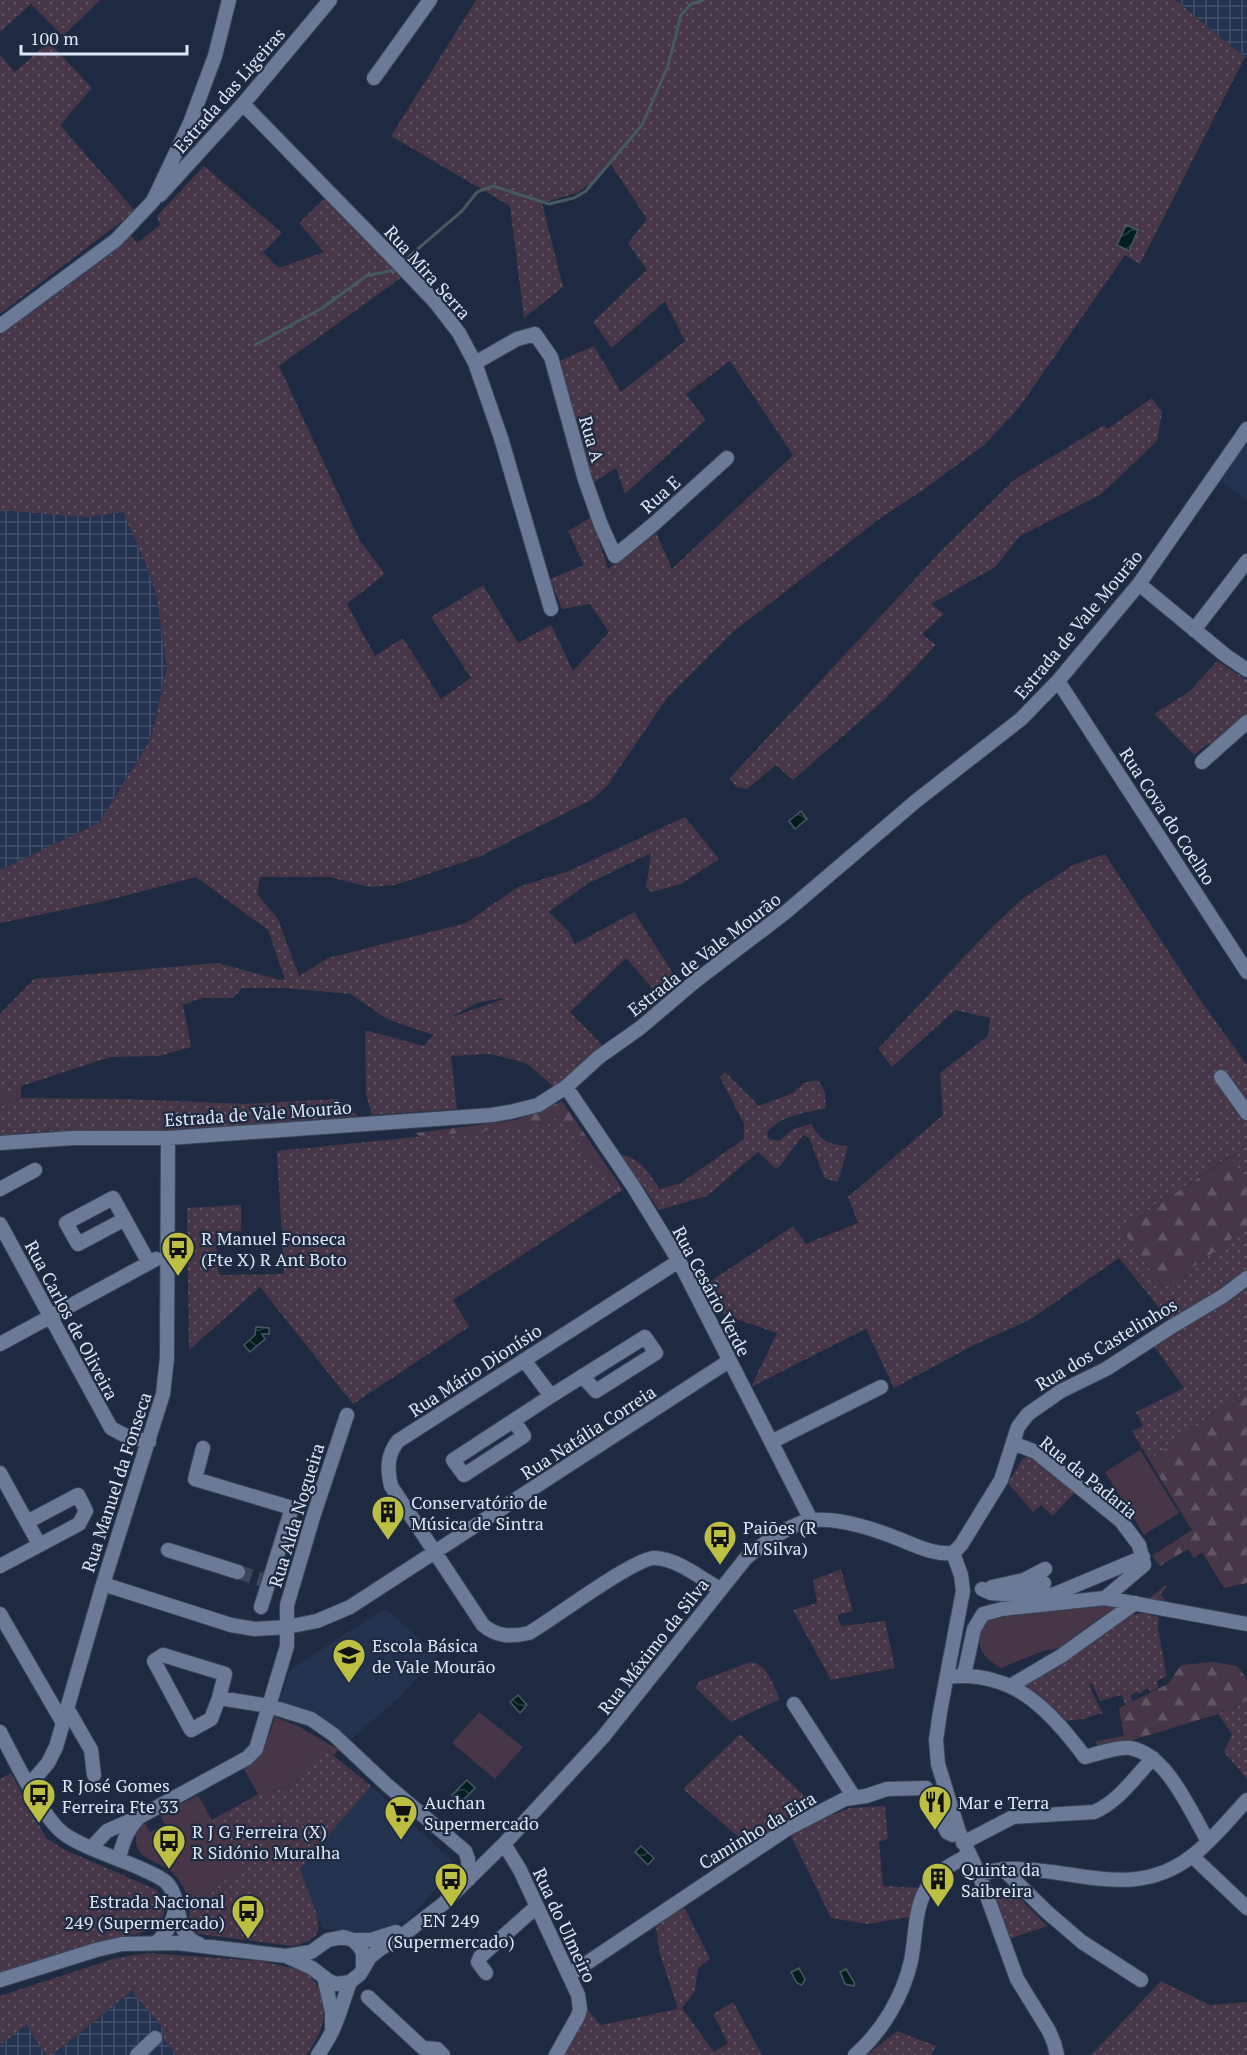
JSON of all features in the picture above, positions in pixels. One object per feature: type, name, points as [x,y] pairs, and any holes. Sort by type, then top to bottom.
[{"type":"street","points":[[153,201],[190,123],[225,22],[229,0]]},
{"type":"street","name":"Estrada das Ligeiras","points":[[0,326],[116,240],[243,104],[330,0]]},
{"type":"street","points":[[374,78],[430,0]]},
{"type":"street","name":"Rua Mira Serra","points":[[243,104],[436,303],[459,333],[475,363],[501,438],[551,609]]},
{"type":"street","name":"Rua A","points":[[475,363],[517,339],[535,334],[550,357],[585,480],[615,556]]},
{"type":"street","name":"Estrada de Vale Mourão","points":[[0,1143],[73,1138],[168,1138],[510,1112],[538,1105],[566,1087],[599,1057],[640,1028],[693,983],[786,912],[916,801],[1003,735],[1058,681],[1139,584],[1246,432]]},
{"type":"street","name":"Rua E","points":[[615,556],[727,458]]},
{"type":"street","points":[[1194,630],[1247,561]]},
{"type":"street","points":[[1139,584],[1247,670]]},
{"type":"street","name":"Rua Cova do Coelho","points":[[1058,681],[1247,972]]},
{"type":"street","points":[[1202,762],[1247,722]]},
{"type":"street","points":[[1221,1077],[1247,1113]]},
{"type":"street","name":"Rua Cesário Verde","points":[[566,1087],[633,1186],[679,1261],[811,1520]]},
{"type":"street","name":"Rua Manuel da Fonseca","points":[[29,1785],[48,1763],[56,1747],[102,1584],[164,1394],[167,1358],[168,1138]]},
{"type":"street","points":[[0,1189],[35,1170]]},
{"type":"street","points":[[124,1219],[149,1263]]},
{"type":"street","name":"Rua Carlos de Oliveira","points":[[0,1224],[111,1428],[124,1435],[149,1442]]},
{"type":"street","points":[[0,1344],[149,1263],[168,1255]]},
{"type":"street","name":"Rua Mário Dionísio","points":[[679,1261],[398,1441],[391,1452],[388,1468],[390,1486],[483,1625],[498,1635],[529,1633],[631,1566],[652,1558],[671,1561],[720,1589]]},
{"type":"street","name":"Rua dos Castelinhos","points":[[953,1553],[961,1545],[1001,1480],[1018,1427],[1028,1414],[1061,1391],[1106,1369],[1170,1327],[1235,1289],[1247,1278]]},
{"type":"street","points":[[514,1420],[524,1436],[464,1475],[453,1460],[550,1396],[582,1376],[645,1337],[656,1353],[596,1391],[582,1376]]},
{"type":"street","points":[[524,1360],[550,1396]]},
{"type":"street","name":"Rua Natália Correia","points":[[102,1584],[231,1626],[255,1629],[287,1627],[321,1620],[350,1607],[729,1361]]},
{"type":"street","points":[[771,1442],[881,1387]]},
{"type":"street","name":"Rua Alda Nogueira","points":[[92,1847],[107,1831],[141,1816],[247,1758],[258,1745],[287,1646],[287,1605],[347,1415]]},
{"type":"street","name":"Rua da Padaria","points":[[1013,1443],[1036,1452],[1121,1521],[1139,1545],[1143,1557]]},
{"type":"street","points":[[204,1448],[195,1479],[292,1508],[278,1555],[266,1581],[261,1607]]},
{"type":"street","points":[[0,1473],[39,1544]]},
{"type":"street","points":[[0,1566],[79,1524],[86,1511],[78,1495],[27,1522]]},
{"type":"street","name":"Rua Máximo da Silva","points":[[363,1969],[370,1957],[430,1914],[504,1844],[603,1737],[720,1589],[757,1548],[797,1525],[811,1520],[826,1520],[889,1535],[930,1551],[953,1553]]},
{"type":"street","points":[[168,1550],[238,1572]]},
{"type":"street","points":[[953,1553],[961,1575],[963,1591],[936,1740],[938,1764],[964,1843],[979,1874],[1017,1979],[1049,2031],[1057,2055]]},
{"type":"street","points":[[278,1555],[300,1561]]},
{"type":"street","points":[[982,1589],[992,1593],[1035,1597],[1055,1594],[1143,1557],[1143,1565],[1105,1598]]},
{"type":"street","points":[[963,1591],[1004,1586],[1045,1576],[1033,1589],[1015,1595]]},
{"type":"street","points":[[964,1675],[974,1629],[983,1614],[1002,1609],[1105,1598],[1247,1624]]},
{"type":"street","points":[[1012,1685],[1061,1656],[1135,1603]]},
{"type":"street","points":[[0,1614],[63,1723]]},
{"type":"street","points":[[163,1654],[225,1674],[219,1698],[212,1719],[192,1730],[154,1661],[163,1654]]},
{"type":"street","points":[[947,1677],[964,1675],[1012,1685],[1062,1725],[1085,1757],[1129,1747],[1153,1758],[1166,1771],[1208,1841]]},
{"type":"street","points":[[219,1698],[269,1706],[311,1719],[334,1735],[387,1785],[465,1851],[468,1859],[469,1879]]},
{"type":"street","points":[[794,1704],[854,1797]]},
{"type":"street","points":[[67,1708],[91,1750],[94,1774]]},
{"type":"street","points":[[0,1732],[29,1785],[56,1827],[73,1839],[119,1858],[164,1881],[173,1893],[183,1931],[194,1942],[205,1946]]},
{"type":"street","points":[[855,2055],[869,2043],[885,2023],[900,1990],[910,1963],[918,1915],[927,1887],[964,1843],[1013,1817],[1094,1812],[1114,1800],[1153,1758]]},
{"type":"street","name":"Caminho da Eira","points":[[569,1975],[787,1829],[845,1799],[866,1796],[886,1789],[926,1788],[947,1832],[964,1843]]},
{"type":"street","points":[[979,1874],[1003,1869],[1022,1869],[1114,1881],[1140,1880],[1175,1868],[1192,1856],[1247,1800]]},
{"type":"street","points":[[119,1858],[124,1838],[130,1827],[141,1816]]},
{"type":"street","name":"Rua do Ulmeiro","points":[[504,1844],[520,1870],[578,1995],[580,2009],[574,2025],[556,2055]]},
{"type":"street","points":[[1192,1856],[1247,1908]]},
{"type":"street","points":[[1003,1869],[1082,1942],[1141,1980]]},
{"type":"street","points":[[0,1989],[153,1943],[164,1936],[173,1922],[177,1904]]},
{"type":"street","points":[[486,1974],[479,1965],[480,1957],[536,1908]]},
{"type":"street","name":"Rua Máximo da Silva","points":[[354,1940],[371,1940],[381,1937],[403,1929],[430,1914]]},
{"type":"street","points":[[0,1980],[122,1944],[205,1946],[286,1956],[311,1952],[335,1937],[354,1940],[363,1953],[363,1969],[350,1982],[336,1984],[286,1956]]},
{"type":"street","points":[[322,1946],[317,1960],[332,2012],[332,2034]]},
{"type":"street","points":[[318,2055],[332,2034],[350,1982]]},
{"type":"street","points":[[368,1997],[422,2052],[437,2049],[443,2055]]},
{"type":"street","points":[[137,2055],[155,2038]]},
{"type":"shaded area","points":[[1175,0],[1247,0],[1247,58],[1245,57]]},
{"type":"shaded area","points":[[1247,440],[1247,501],[1219,479]]},
{"type":"shaded area","points":[[0,510],[86,517],[123,511],[151,576],[167,668],[149,742],[99,823],[0,870]]},
{"type":"shaded area","name":"Escola Básica de Vale Mourão","points":[[385,1608],[438,1655],[400,1697],[348,1742],[314,1713],[280,1701],[290,1670]]},
{"type":"shaded area","points":[[371,1786],[457,1865],[408,1920],[366,1933],[322,1928],[299,1870]]},
{"type":"shaded area","points":[[133,1991],[163,2028],[164,2040],[177,2055],[52,2055]]},
{"type":"shaded area","points":[[26,2024],[46,2055],[0,2055],[0,2045]]},
{"type":"green space","points":[[0,0],[100,0],[63,36],[31,4],[0,32]]},
{"type":"green space","points":[[476,0],[1175,0],[1245,57],[1140,264],[1125,255],[1018,409],[984,445],[882,517],[733,632],[667,698],[607,786],[593,799],[481,856],[395,885],[369,887],[330,877],[260,877],[257,894],[278,919],[299,976],[328,958],[466,923],[518,887],[569,871],[685,817],[719,859],[681,884],[652,892],[646,888],[651,853],[587,884],[549,912],[568,931],[575,944],[634,912],[674,975],[653,989],[626,958],[570,1012],[603,1046],[554,1087],[526,1063],[490,1054],[451,1056],[457,1109],[372,1115],[366,1094],[365,1030],[424,1046],[433,1035],[387,1019],[351,994],[284,988],[242,988],[233,998],[203,998],[183,1005],[191,1047],[159,1056],[110,1057],[0,1093],[0,1014],[34,979],[218,963],[280,980],[285,979],[268,930],[196,877],[101,902],[0,923],[0,870],[99,823],[149,742],[167,667],[151,576],[123,512],[86,517],[0,510],[0,334],[131,235],[137,243],[160,225],[157,216],[204,166],[282,233],[263,253],[279,268],[324,252],[299,223],[327,196],[402,277],[279,366],[360,541],[385,574],[347,604],[375,656],[403,638],[441,699],[471,678],[431,617],[483,585],[518,643],[551,625],[573,671],[609,632],[590,604],[562,609],[550,579],[584,565],[568,531],[591,517],[608,569],[655,530],[672,569],[793,455],[730,361],[686,394],[706,420],[625,494],[616,468],[594,482],[582,458],[555,363],[594,346],[621,392],[685,341],[665,301],[612,348],[593,322],[647,270],[628,243],[647,219],[610,163],[594,181],[577,193],[542,203],[563,287],[524,318],[510,206],[391,136]],"holes":[[[504,999],[449,1018],[477,1003]]]},
{"type":"green space","points":[[49,42],[92,88],[60,125],[135,211],[0,314],[0,55],[15,72]]},
{"type":"green space","points":[[1152,398],[1162,412],[1157,441],[1101,494],[1020,536],[995,567],[931,604],[944,614],[922,634],[936,645],[885,699],[793,780],[776,765],[747,789],[737,787],[729,779],[944,548],[1014,480],[1104,425],[1107,429]]},
{"type":"green space","points":[[1217,661],[1247,680],[1247,713],[1217,743],[1206,745],[1194,755],[1154,714],[1190,691]]},
{"type":"green space","points":[[1105,854],[1194,991],[1247,1065],[1247,1184],[1230,1156],[1121,1229],[1164,1288],[1247,1228],[1247,1269],[1226,1287],[1169,1320],[1119,1258],[1031,1319],[970,1347],[894,1388],[866,1329],[751,1387],[777,1333],[724,1315],[705,1285],[793,1226],[806,1244],[858,1223],[848,1197],[943,1115],[940,1073],[988,1036],[990,1018],[955,1010],[892,1067],[878,1049],[991,928],[1022,899],[1073,865]]},
{"type":"green space","points":[[725,1072],[759,1106],[793,1093],[804,1083],[818,1080],[825,1092],[826,1108],[786,1118],[778,1122],[767,1133],[769,1139],[779,1141],[793,1129],[811,1124],[818,1135],[826,1141],[848,1146],[838,1182],[825,1179],[809,1138],[803,1135],[776,1169],[758,1152],[707,1196],[659,1210],[621,1155],[639,1163],[659,1189],[681,1183],[744,1139],[744,1124],[720,1077]]},
{"type":"green space","points":[[21,1086],[21,1098],[0,1105],[0,1093]]},
{"type":"green space","points":[[21,1098],[247,1104],[338,1099],[358,1116],[157,1132],[49,1131],[0,1136],[0,1105]]},
{"type":"green space","points":[[562,1101],[623,1190],[619,1192],[559,1117],[536,1125],[420,1137],[416,1133],[516,1120]]},
{"type":"green space","points":[[559,1117],[619,1192],[453,1300],[469,1327],[353,1404],[260,1287],[189,1350],[187,1208],[241,1205],[241,1231],[215,1233],[219,1275],[284,1274],[277,1151],[536,1125]]},
{"type":"green space","points":[[1231,1156],[1247,1184],[1247,1228],[1164,1288],[1121,1229]]},
{"type":"green space","points":[[1247,1289],[1247,1391],[1149,1460],[1132,1431],[1143,1426],[1136,1412],[1184,1388],[1154,1346]]},
{"type":"green space","points":[[1247,1391],[1247,1583],[1224,1588],[1202,1552],[1194,1558],[1188,1549],[1160,1566],[1152,1556],[1192,1530],[1149,1460]]},
{"type":"green space","points":[[1140,1450],[1179,1513],[1144,1535],[1105,1472]]},
{"type":"green space","points":[[1033,1456],[1076,1491],[1053,1516],[1041,1505],[1033,1512],[1008,1483],[1023,1458]]},
{"type":"green space","points":[[841,1569],[853,1611],[837,1615],[841,1626],[885,1621],[895,1668],[831,1680],[793,1610],[817,1603],[813,1580]]},
{"type":"green space","points":[[1165,1585],[1167,1587],[1160,1594],[1174,1605],[1113,1594],[1115,1592],[1150,1598]]},
{"type":"green space","points":[[1121,1605],[1059,1648],[1043,1651],[1001,1668],[988,1659],[981,1650],[980,1638],[984,1623],[995,1618]]},
{"type":"green space","points":[[1145,1613],[1159,1617],[1158,1628],[1167,1679],[1165,1677],[1157,1681],[1158,1688],[1150,1692],[1148,1688],[1139,1694],[1137,1692],[1130,1695],[1133,1701],[1126,1705],[1121,1695],[1100,1701],[1092,1683],[1089,1685],[1102,1713],[1083,1719],[1064,1721],[1021,1686],[1125,1615]]},
{"type":"green space","points":[[750,1662],[756,1663],[765,1670],[780,1699],[731,1722],[695,1687],[700,1681]]},
{"type":"green space","points":[[1213,1662],[1237,1666],[1247,1679],[1247,1700],[1218,1714],[1100,1750],[1096,1741],[1124,1736],[1119,1708],[1168,1684],[1181,1665]]},
{"type":"green space","points":[[1247,1700],[1247,1779],[1224,1752],[1232,1734],[1218,1714]]},
{"type":"green space","points":[[479,1712],[523,1747],[495,1779],[452,1743]]},
{"type":"green space","points":[[275,1717],[298,1726],[339,1750],[333,1755],[324,1748],[287,1787],[258,1794],[244,1769],[261,1753]]},
{"type":"green space","points":[[740,1734],[816,1807],[750,1847],[683,1789]]},
{"type":"green space","points":[[324,1748],[371,1786],[300,1869],[317,1915],[317,1933],[309,1941],[292,1946],[195,1932],[189,1915],[189,1906],[239,1870],[212,1820],[258,1794],[287,1787]]},
{"type":"green space","points":[[11,1773],[46,1838],[65,1850],[157,1890],[165,1906],[162,1922],[153,1929],[0,1974],[0,1779]]},
{"type":"green space","points":[[198,1795],[240,1870],[189,1906],[179,1880],[167,1868],[144,1856],[137,1846],[136,1836],[145,1823],[150,1832],[165,1825],[160,1815]]},
{"type":"green space","points":[[885,1806],[888,1839],[879,1842],[883,1886],[920,1888],[909,1917],[867,1924],[831,1918],[789,1832],[850,1808]]},
{"type":"green space","points":[[1006,1888],[1011,1889],[1047,1926],[1009,1939],[995,1898],[996,1893]]},
{"type":"green space","points":[[684,1907],[710,1959],[698,1968],[695,1991],[682,2008],[714,2052],[728,2043],[713,2014],[733,2002],[762,2055],[561,2055],[587,2009],[601,2025],[678,2009],[659,1951],[656,1926]]},
{"type":"green space","points":[[148,1953],[260,1961],[306,1971],[320,1992],[323,2002],[323,2023],[319,2033],[306,2055],[177,2055],[164,2040],[163,2028],[132,1991],[52,2055],[46,2055],[26,2025],[0,2045],[0,1996],[116,1958]]},
{"type":"green space","points":[[1161,1981],[1210,2005],[1247,2002],[1247,2055],[1091,2055]]},
{"type":"green space","points":[[897,2031],[936,2046],[931,2055],[867,2055]]},
{"type":"water","points":[[1126,225],[1138,230],[1129,251],[1117,245]]},
{"type":"water","points":[[801,811],[807,819],[795,829],[789,821]]},
{"type":"water","points":[[256,1327],[269,1328],[269,1334],[262,1334],[265,1339],[250,1352],[244,1345],[255,1335]]},
{"type":"water","points":[[518,1695],[527,1705],[520,1713],[510,1702]]},
{"type":"water","points":[[467,1780],[475,1788],[461,1802],[466,1800],[468,1803],[464,1807],[452,1795]]},
{"type":"water","points":[[641,1846],[654,1858],[648,1865],[635,1852]]},
{"type":"water","points":[[799,1968],[805,1979],[802,1985],[797,1983],[791,1972]]},
{"type":"water","points":[[846,1969],[854,1986],[845,1984],[840,1972]]},
{"type":"waterway","points":[[406,259],[462,211],[477,192],[493,186],[549,204],[574,198],[586,191],[642,125],[668,66],[681,15],[691,4],[703,0]]},
{"type":"waterway","points":[[255,345],[324,307],[366,276],[394,270]]},
{"type":"tunnel","points":[[238,1572],[263,1580]]},
{"type":"place","name":"R Manuel Fonseca (Fte X) R Ant Boto","points":[[178,1277]]},
{"type":"place","name":"Conservatório de Música de Sintra","points":[[388,1541]]},
{"type":"place","name":"Paiões (R M Silva)","points":[[720,1566]]},
{"type":"place","name":"Escola Básica de Vale Mourão","points":[[349,1684]]},
{"type":"place","name":"R José Gomes Ferreira Fte 33","points":[[39,1824]]},
{"type":"place","name":"Mar e Terra","points":[[935,1831]]},
{"type":"place","name":"Auchan Supermercado","points":[[401,1841]]},
{"type":"place","name":"R J G Ferreira (X) R Sidónio Muralha","points":[[169,1870]]},
{"type":"place","name":"EN 249 (Supermercado)","points":[[451,1908]]},
{"type":"place","name":"Quinta da Saibreira","points":[[938,1908]]},
{"type":"place","name":"Estrada Nacional 249 (Supermercado)","points":[[248,1940]]}]
